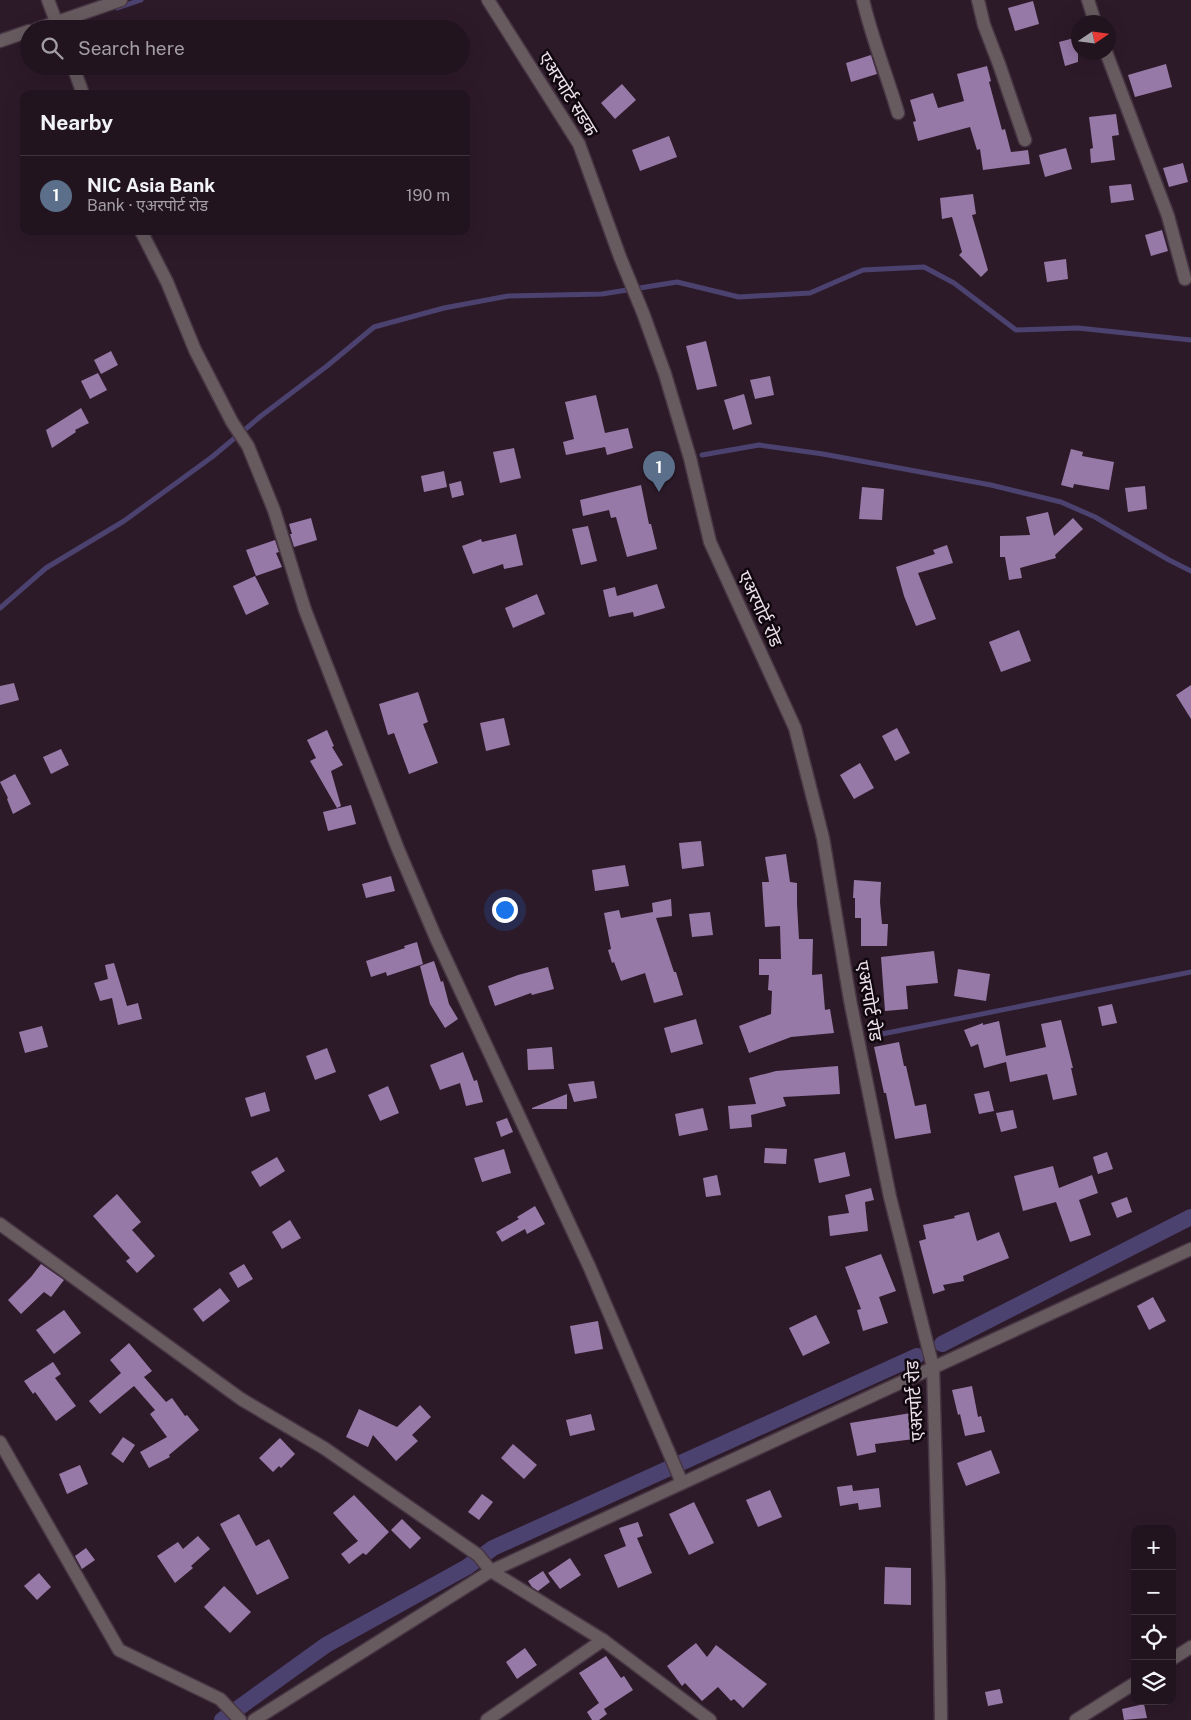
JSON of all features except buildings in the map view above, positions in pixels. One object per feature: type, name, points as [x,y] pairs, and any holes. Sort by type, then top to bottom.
[{"type":"street","points":[[48,0],[56,20]]},
{"type":"street","points":[[71,20],[121,0]]},
{"type":"street","name":"एअरपोर्ट सडक","points":[[488,0],[580,144],[620,257],[643,312]]},
{"type":"street","points":[[863,0],[898,113]]},
{"type":"street","points":[[978,0],[984,25],[1000,64],[1025,140]]},
{"type":"street","points":[[1088,0],[1093,15]]},
{"type":"street","points":[[0,41],[20,34]]},
{"type":"street","points":[[1109,60],[1168,216],[1185,278]]},
{"type":"street","points":[[76,75],[82,90]]},
{"type":"street","points":[[143,235],[167,282],[195,350],[232,422],[248,446],[274,510],[305,610],[398,849],[436,938],[588,1266],[681,1479]]},
{"type":"street","name":"एअरपोर्ट रोड","points":[[643,312],[690,458],[710,542],[795,728],[823,838],[850,1000],[890,1198],[933,1367],[941,1720]]},
{"type":"street","points":[[0,1224],[241,1399],[324,1448],[485,1563],[603,1640],[710,1720]]},
{"type":"street","points":[[254,1720],[485,1563],[681,1479],[933,1367],[1191,1249]]},
{"type":"street","points":[[0,1442],[119,1650],[220,1699],[240,1720]]},
{"type":"street","points":[[487,1720],[603,1640]]},
{"type":"street","points":[[1176,1656],[1191,1647]]},
{"type":"street","points":[[1076,1720],[1131,1686]]},
{"type":"waterway","points":[[117,8],[141,0]]},
{"type":"waterway","points":[[0,608],[46,568],[124,521],[212,457],[374,327],[444,308],[508,296],[602,294],[677,282],[739,297],[810,293],[863,270],[924,267],[954,283],[1016,330],[1078,328],[1191,340]]},
{"type":"waterway","points":[[702,455],[759,445],[823,454],[991,485],[1061,502],[1095,517],[1191,571]]},
{"type":"waterway","points":[[877,1035],[1191,972]]},
{"type":"waterway","points":[[942,1344],[1191,1217]]},
{"type":"waterway","points":[[222,1720],[326,1645],[467,1567],[493,1548],[917,1356]]},
{"type":"place","name":"NIC Asia Bank","points":[[659,492]]}]
